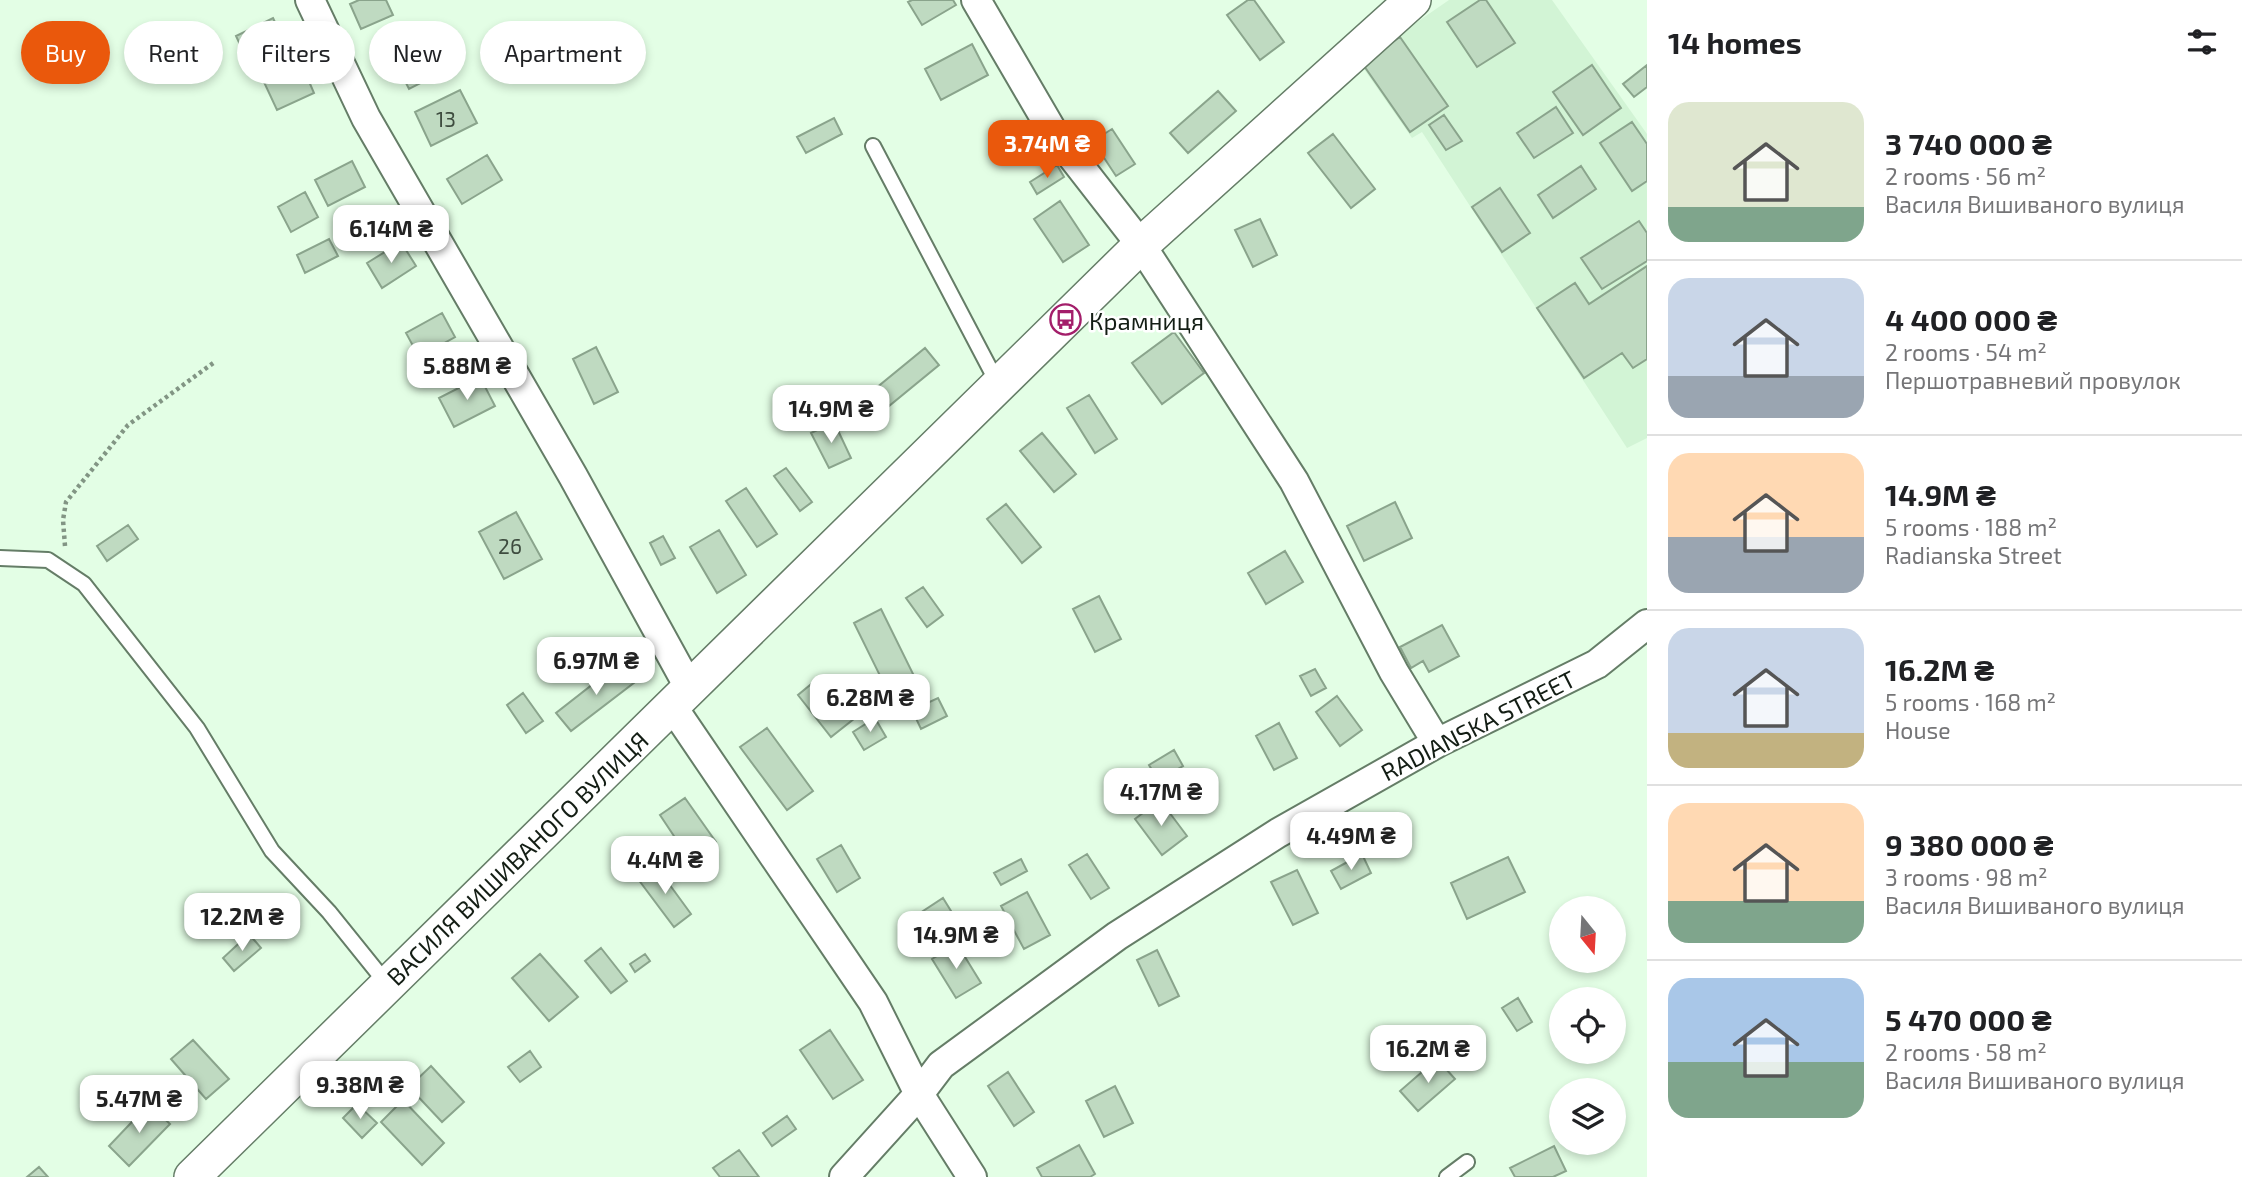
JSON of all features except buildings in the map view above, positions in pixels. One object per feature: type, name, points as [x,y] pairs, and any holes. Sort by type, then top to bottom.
[{"type":"street","points":[[310,0],[366,118],[573,476],[681,697],[873,1002],[919,1094],[972,1177]]},
{"type":"street","points":[[976,0],[1053,132],[1141,245],[1294,481],[1394,672],[1437,743]]},
{"type":"street","name":"ВАСИЛЯ ВИШИВАНОГО ВУЛИЦЯ","points":[[192,1177],[1141,245],[1413,0]]},
{"type":"street","name":"RADIANSKA STREET","points":[[844,1177],[919,1094],[941,1065],[1117,936],[1278,833],[1437,743],[1597,664],[1647,624]]},
{"type":"street","points":[[1597,664],[1647,648]]},
{"type":"lane","points":[[873,146],[999,385]]},
{"type":"lane","points":[[0,558],[48,560],[84,584],[197,728],[272,850],[329,912],[388,986]]},
{"type":"lane","points":[[1447,1177],[1468,1162]]},
{"type":"path","points":[[84,584],[65,546],[62,520],[66,502],[128,425],[216,361]]},
{"type":"shaded area","points":[[1449,0],[1552,0],[1647,134],[1647,438],[1627,448],[1422,132],[1412,138],[1359,62]]},
{"type":"place","name":"Крамниця","points":[[1066,320]]}]
